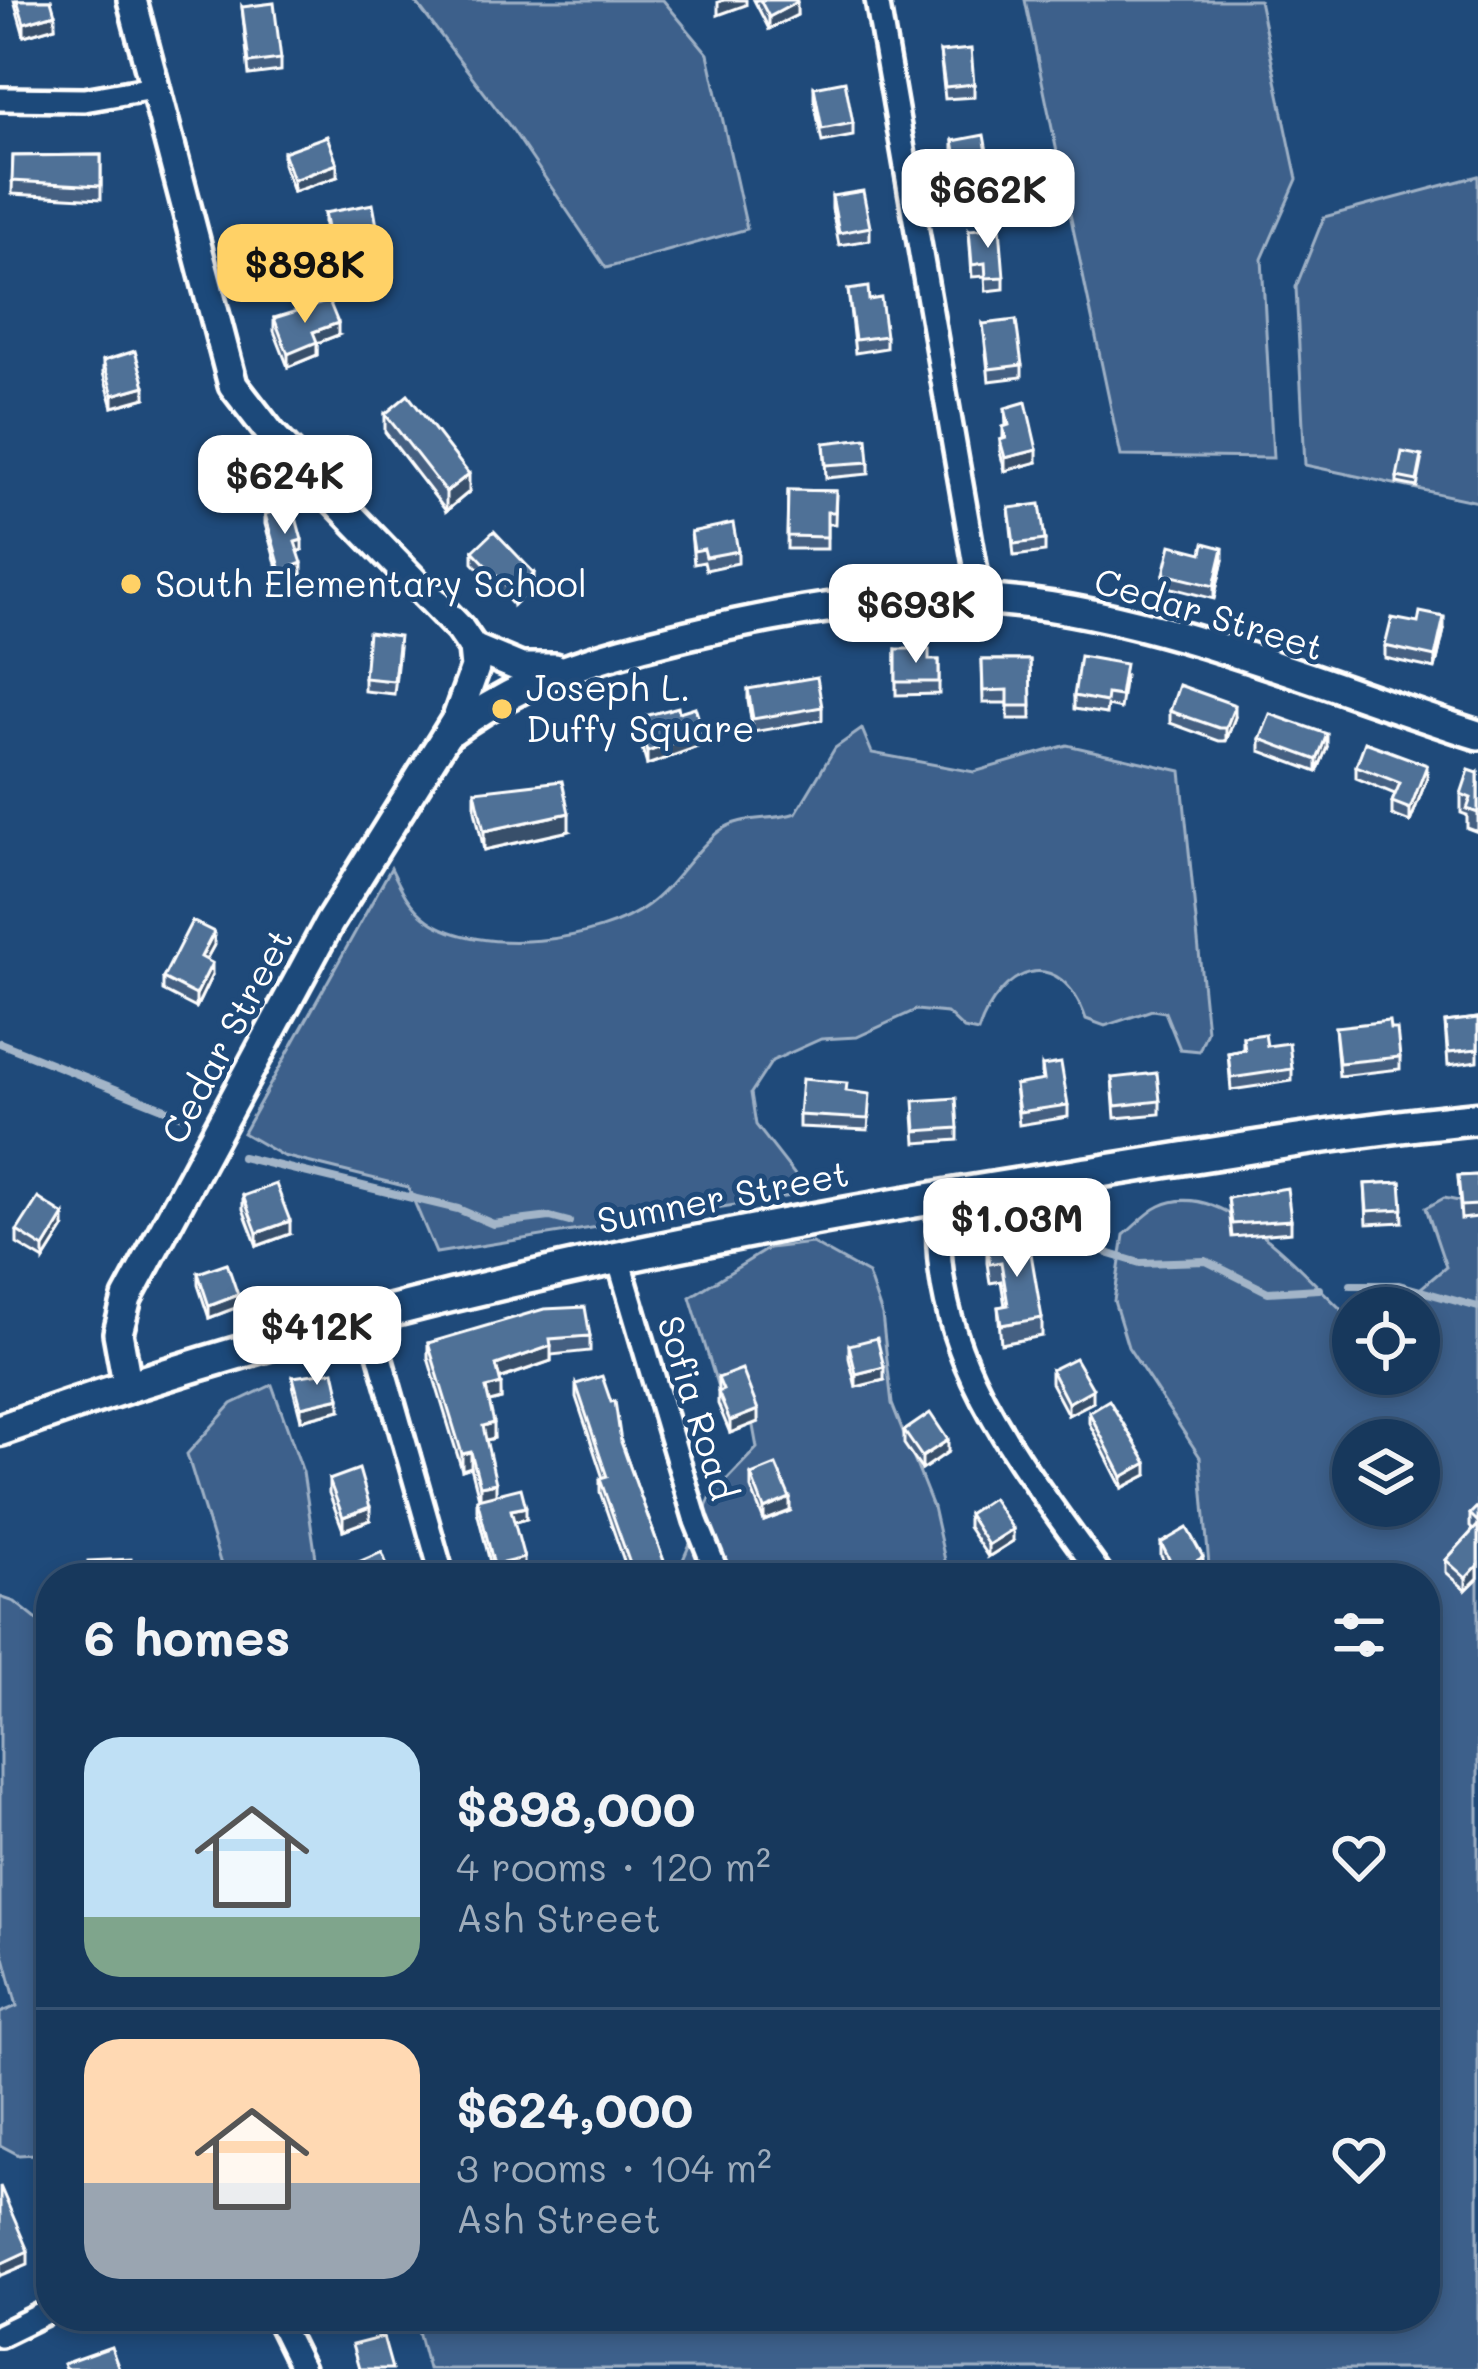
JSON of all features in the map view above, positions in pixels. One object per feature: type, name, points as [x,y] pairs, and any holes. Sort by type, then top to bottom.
[{"type":"main road","name":"Sumner Street","points":[[0,1430],[479,1286],[617,1256],[941,1196],[1478,1118]]},
{"type":"street","points":[[132,0],[233,385],[259,421],[472,648]]},
{"type":"street","points":[[877,0],[981,600]]},
{"type":"street","points":[[0,99],[83,100],[153,88]]},
{"type":"street","name":"Cedar Street","points":[[128,1388],[118,1333],[127,1298],[329,923],[448,734],[471,685],[472,648],[521,668],[559,668],[797,614],[869,603],[981,600],[1096,615],[1478,735]]},
{"type":"street","name":"Cedar Street","points":[[448,734],[559,668]]},
{"type":"street","points":[[941,1196],[937,1268],[973,1387],[1093,1563]]},
{"type":"street","name":"Sofia Road","points":[[617,1256],[696,1521],[713,1563]]},
{"type":"street","points":[[369,1318],[439,1563]]},
{"type":"street","points":[[0,2335],[36,2317]]},
{"type":"street","points":[[283,2331],[302,2369]]},
{"type":"shaded area","points":[[414,0],[663,0],[708,54],[747,229],[606,268],[512,129]]},
{"type":"shaded area","points":[[1025,0],[1259,0],[1297,179],[1262,259],[1273,458],[1121,456]]},
{"type":"shaded area","points":[[1478,176],[1478,502],[1305,465],[1296,287],[1324,217]]},
{"type":"shaded area","points":[[862,729],[872,753],[974,772],[1067,745],[1181,771],[1207,1031],[1199,1051],[1180,1049],[1165,1012],[1152,1010],[1105,1026],[1086,1019],[1061,980],[1046,972],[1030,973],[1000,992],[978,1032],[964,1029],[947,1013],[916,1010],[857,1037],[821,1039],[772,1061],[751,1093],[756,1125],[809,1193],[436,1253],[408,1187],[283,1156],[243,1133],[391,868],[416,909],[450,931],[507,941],[571,936],[601,928],[648,905],[727,826],[796,813],[835,748]]},
{"type":"shaded area","points":[[1444,1198],[1478,1205],[1478,2369],[428,2369],[418,2331],[1440,2331],[1440,1563],[1209,1563],[1200,1457],[1128,1347],[1114,1301],[1124,1235],[1160,1206],[1184,1200],[1209,1204],[1259,1233],[1332,1300],[1332,1395],[1440,1395],[1440,1287],[1422,1287],[1446,1267],[1426,1208]]},
{"type":"shaded area","points":[[812,1243],[868,1274],[882,1315],[892,1404],[933,1507],[946,1563],[682,1563],[711,1496],[757,1448],[753,1426],[720,1394],[690,1297],[769,1248]]},
{"type":"shaded area","points":[[272,1385],[303,1472],[317,1563],[220,1563],[187,1454],[232,1404]]},
{"type":"shaded area","points":[[0,1597],[36,1619],[36,2154],[19,2155],[0,2145],[0,2013],[17,2006],[0,1942]]},
{"type":"building","points":[[17,0],[51,0],[55,14],[24,23]]},
{"type":"building","points":[[760,0],[796,0],[797,2],[769,17]]},
{"type":"building","points":[[274,3],[281,59],[249,63],[242,7]]},
{"type":"building","points":[[971,49],[974,84],[945,87],[940,52]]},
{"type":"building","points":[[845,81],[853,123],[822,129],[814,87]]},
{"type":"building","points":[[984,135],[993,185],[971,189],[968,175],[960,176],[953,141]]},
{"type":"building","points":[[327,136],[337,164],[293,180],[283,152]]},
{"type":"building","points":[[101,155],[101,186],[12,181],[13,156]]},
{"type":"building","points":[[863,191],[870,227],[839,233],[832,196]]},
{"type":"building","points":[[373,204],[377,226],[365,229],[367,237],[330,243],[324,213]]},
{"type":"building","points":[[1000,227],[1004,277],[986,278],[985,263],[972,265],[969,230]]},
{"type":"building","points":[[868,287],[869,300],[881,298],[886,336],[855,340],[848,290]]},
{"type":"building","points":[[329,301],[338,323],[313,332],[317,342],[288,354],[274,318]]},
{"type":"building","points":[[1016,320],[1022,365],[989,369],[983,324]]},
{"type":"building","points":[[135,351],[145,386],[113,395],[103,361]]},
{"type":"building","points":[[408,395],[469,474],[446,492],[385,414]]},
{"type":"building","points":[[1026,402],[1037,450],[1005,458],[1000,440],[1006,438],[1003,427],[1009,425],[1005,408]]},
{"type":"building","points":[[867,438],[869,462],[826,465],[824,443]]},
{"type":"building","points":[[1402,452],[1422,456],[1417,481],[1397,477]]},
{"type":"building","points":[[788,490],[836,491],[835,512],[827,512],[827,537],[787,536]]},
{"type":"building","points":[[1040,504],[1045,540],[1014,544],[1009,508]]},
{"type":"building","points":[[293,506],[302,540],[295,542],[302,563],[281,571],[265,514]]},
{"type":"building","points":[[733,523],[738,551],[706,557],[704,549],[694,551],[691,532]]},
{"type":"building","points":[[494,531],[534,573],[513,593],[473,551]]},
{"type":"building","points":[[1204,543],[1223,548],[1214,586],[1164,574],[1171,545],[1202,553]]},
{"type":"building","points":[[1420,612],[1444,617],[1435,657],[1385,646],[1392,618],[1418,623]]},
{"type":"building","points":[[368,632],[399,636],[394,681],[364,678]]},
{"type":"building","points":[[896,649],[929,649],[929,660],[939,660],[939,682],[896,682]]},
{"type":"building","points":[[1080,656],[1125,664],[1120,696],[1107,694],[1106,702],[1074,696]]},
{"type":"building","points":[[982,660],[1030,660],[1031,706],[1008,706],[1008,690],[983,691]]},
{"type":"building","points":[[817,677],[822,707],[753,719],[748,689]]},
{"type":"building","points":[[1179,685],[1235,705],[1226,728],[1170,711]]},
{"type":"building","points":[[678,707],[679,712],[695,707],[703,732],[647,752],[637,718]]},
{"type":"building","points":[[1270,714],[1327,734],[1317,760],[1260,739]]},
{"type":"building","points":[[1365,742],[1427,765],[1410,809],[1392,802],[1400,783],[1356,766]]},
{"type":"building","points":[[1469,770],[1478,773],[1478,813],[1467,809],[1471,798],[1461,794]]},
{"type":"building","points":[[562,781],[569,813],[484,831],[475,791]]},
{"type":"building","points":[[192,921],[214,932],[201,957],[212,963],[196,995],[163,978]]},
{"type":"building","points":[[1478,1018],[1478,1049],[1448,1052],[1445,1022]]},
{"type":"building","points":[[1389,1021],[1390,1029],[1397,1029],[1400,1057],[1339,1063],[1335,1027]]},
{"type":"building","points":[[1265,1034],[1267,1046],[1289,1043],[1292,1069],[1231,1078],[1228,1053],[1245,1050],[1243,1037]]},
{"type":"building","points":[[1061,1063],[1068,1105],[1019,1112],[1015,1085],[1044,1080],[1042,1066]]},
{"type":"building","points":[[1157,1073],[1160,1101],[1115,1106],[1112,1078]]},
{"type":"building","points":[[802,1079],[847,1083],[846,1091],[870,1094],[868,1119],[799,1115]]},
{"type":"building","points":[[956,1098],[958,1128],[916,1131],[914,1101]]},
{"type":"building","points":[[1478,1175],[1478,1205],[1461,1206],[1458,1176]]},
{"type":"building","points":[[1401,1182],[1403,1209],[1367,1211],[1365,1184]]},
{"type":"building","points":[[276,1184],[290,1221],[257,1233],[243,1196]]},
{"type":"building","points":[[1287,1188],[1291,1220],[1232,1224],[1228,1198]]},
{"type":"building","points":[[38,1198],[64,1215],[44,1248],[17,1231]]},
{"type":"building","points":[[1028,1236],[1042,1318],[1001,1325],[998,1307],[1008,1305],[1001,1262],[990,1264],[987,1244]]},
{"type":"building","points":[[227,1263],[238,1295],[209,1306],[198,1273]]},
{"type":"building","points":[[585,1307],[590,1336],[550,1339],[551,1346],[496,1365],[501,1384],[486,1388],[494,1423],[483,1426],[496,1483],[480,1486],[471,1452],[462,1454],[428,1343],[544,1309]]},
{"type":"building","points":[[877,1338],[884,1367],[856,1374],[849,1345]]},
{"type":"building","points":[[1075,1358],[1093,1389],[1068,1403],[1051,1370]]},
{"type":"building","points":[[742,1369],[758,1410],[730,1421],[718,1392],[723,1390],[718,1378]]},
{"type":"building","points":[[334,1371],[340,1398],[301,1407],[293,1377]]},
{"type":"building","points":[[602,1376],[611,1402],[615,1401],[621,1442],[665,1563],[630,1563],[600,1479],[607,1477],[576,1384]]},
{"type":"building","points":[[1109,1400],[1147,1463],[1122,1477],[1089,1412]]},
{"type":"building","points":[[930,1413],[948,1440],[922,1457],[904,1431]]},
{"type":"building","points":[[776,1465],[790,1498],[764,1509],[751,1475]]},
{"type":"building","points":[[359,1469],[370,1507],[343,1517],[329,1480]]},
{"type":"building","points":[[521,1488],[526,1507],[511,1510],[524,1558],[493,1563],[477,1499]]},
{"type":"building","points":[[992,1498],[1013,1529],[988,1545],[968,1514]]},
{"type":"building","points":[[1478,1525],[1478,1565],[1466,1578],[1446,1560]]},
{"type":"building","points":[[1187,1528],[1203,1557],[1193,1563],[1171,1563],[1161,1543]]},
{"type":"building","points":[[382,1552],[386,1563],[356,1563]]},
{"type":"building","points":[[131,1559],[131,1563],[88,1563]]},
{"type":"building","points":[[0,2186],[28,2251],[0,2264]]},
{"type":"building","points":[[383,2337],[392,2369],[359,2369],[352,2345]]},
{"type":"building","points":[[111,2347],[119,2369],[65,2369],[63,2364]]},
{"type":"waterway","points":[[0,1043],[185,1117]]},
{"type":"waterway","points":[[242,1157],[458,1209],[493,1224],[550,1217],[569,1222]]},
{"type":"waterway","points":[[1043,1217],[1110,1254],[1140,1263],[1206,1261],[1268,1292],[1319,1289]]},
{"type":"waterway","points":[[1351,1285],[1399,1285],[1478,1307]]},
{"type":"place","name":"South Elementary School","points":[[131,584]]},
{"type":"place","name":"Joseph L. Duffy Square","points":[[502,709]]}]
